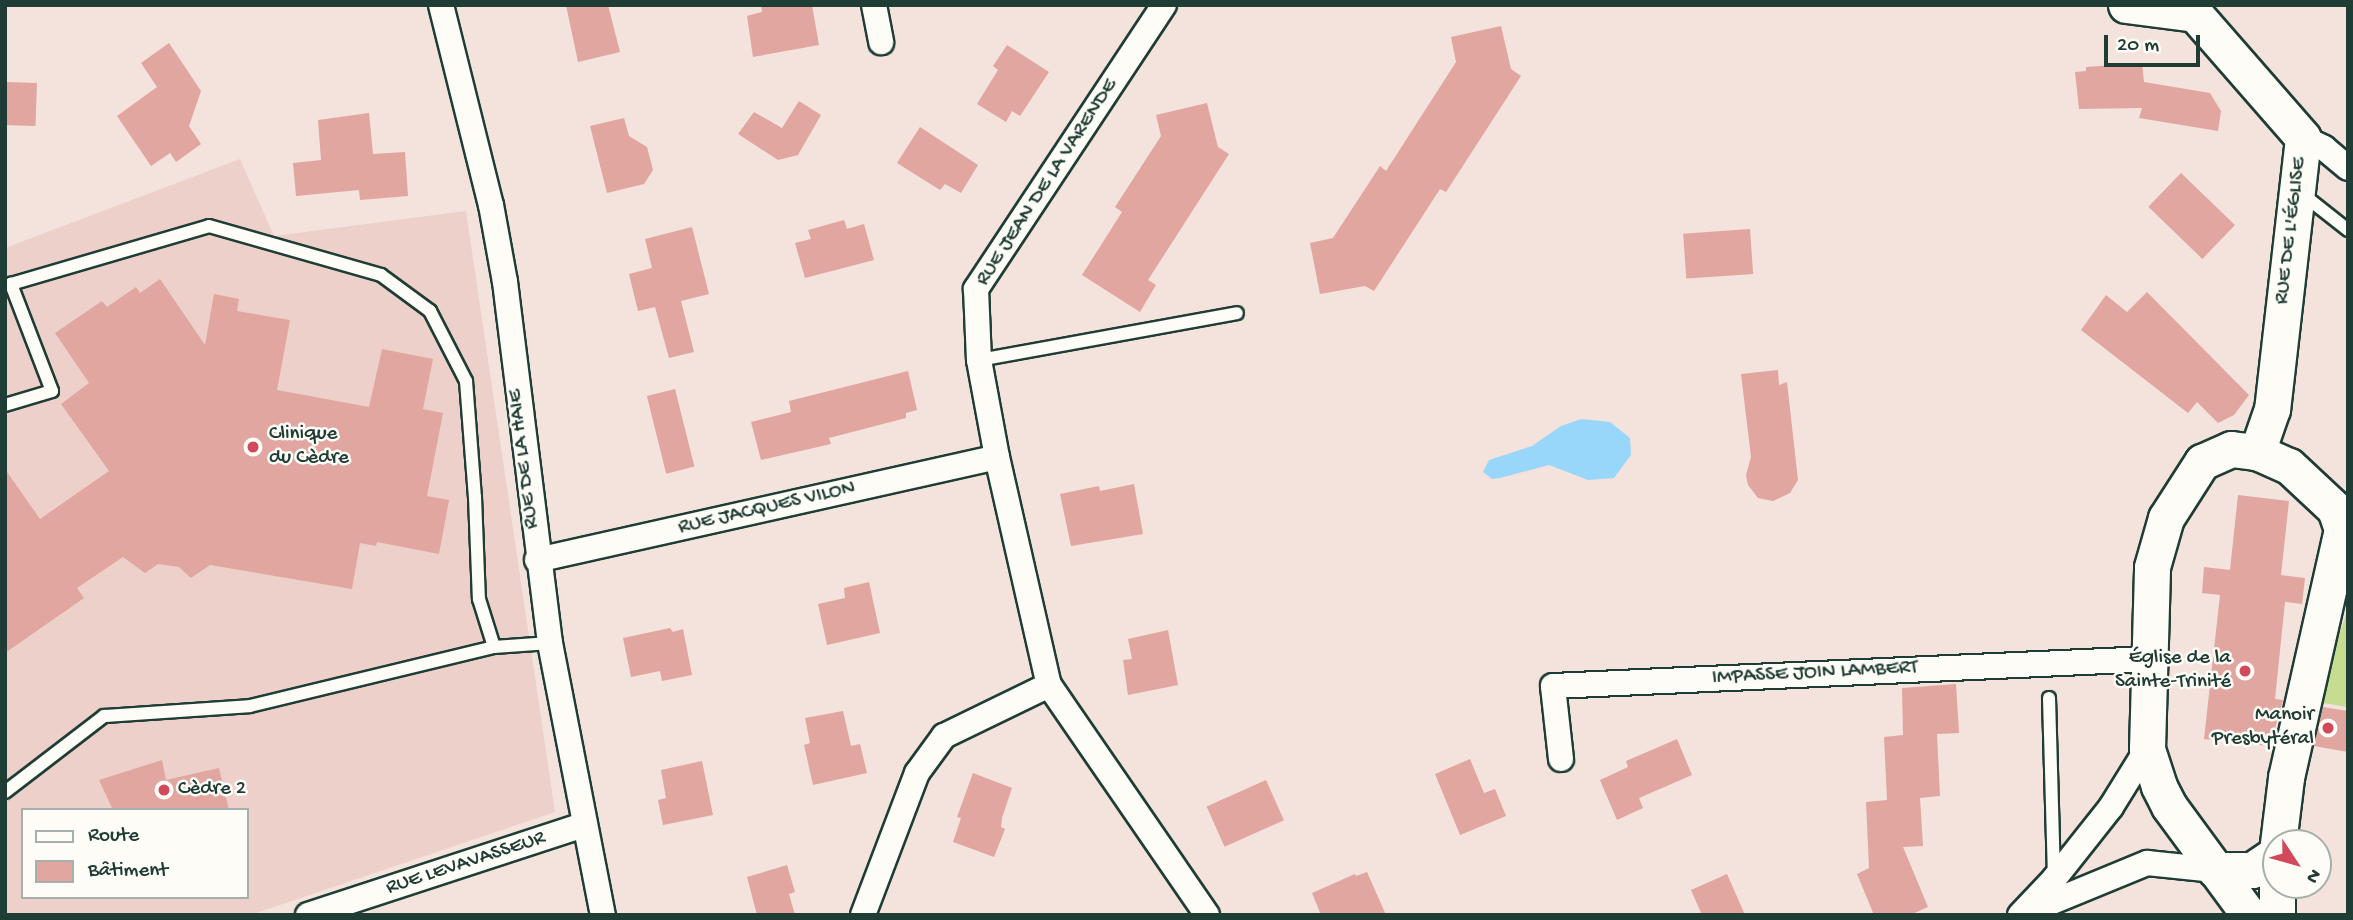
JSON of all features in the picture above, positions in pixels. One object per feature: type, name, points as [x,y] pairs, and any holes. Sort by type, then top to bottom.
[{"type":"street","name":"RUE DE LA HAIE","points":[[441,5],[491,205],[505,282],[537,560],[583,825],[603,915]]},
{"type":"street","points":[[874,5],[881,42]]},
{"type":"street","name":"RUE JEAN DE LA VARENDE","points":[[1049,685],[997,457],[979,360],[976,289],[1164,5]]},
{"type":"street","points":[[2126,5],[2195,10]]},
{"type":"street","name":"RUE DE L'ÉGLISE","points":[[2195,10],[2303,138],[2272,409],[2257,452]]},
{"type":"street","points":[[2303,138],[2324,148],[2348,168]]},
{"type":"street","points":[[2249,915],[2169,806],[2159,786],[2147,749],[2152,567],[2166,519],[2202,463],[2231,449],[2257,452],[2289,466],[2335,509],[2342,530],[2343,557],[2287,778],[2280,829]]},
{"type":"street","name":"RUE JACQUES VILON","points":[[537,560],[997,457]]},
{"type":"street","name":"IMPASSE JOIN LAMBERT","points":[[1561,759],[1553,686],[2150,659]]},
{"type":"street","points":[[863,915],[917,773],[944,736],[1049,685],[1207,915]]},
{"type":"street","points":[[2057,889],[2147,749]]},
{"type":"street","name":"RUE LEVAVASSEUR","points":[[308,915],[583,825]]},
{"type":"street","points":[[2020,915],[2057,889],[2147,863],[2215,870],[2252,870],[2262,863]]},
{"type":"lane","points":[[2297,190],[2348,230]]},
{"type":"lane","points":[[5,405],[52,391],[11,284],[209,226],[381,275],[430,311],[466,381],[479,598],[494,646]]},
{"type":"lane","points":[[979,360],[1237,313]]},
{"type":"lane","points":[[5,792],[104,716],[250,706],[494,646],[550,643]]},
{"type":"lane","points":[[2049,698],[2050,834],[2057,889]]},
{"type":"shaded area","name":"Clinique du Cèdre","points":[[240,159],[274,236],[466,211],[555,812],[250,915],[5,915],[5,248]]},
{"type":"green space","points":[[2348,609],[2348,707],[2316,702]]},
{"type":"water","points":[[1581,419],[1610,422],[1630,438],[1631,455],[1614,478],[1588,480],[1549,465],[1492,479],[1483,472],[1489,460],[1532,446],[1561,426]]},
{"type":"building","points":[[566,5],[608,5],[620,52],[578,62]]},
{"type":"building","points":[[761,5],[812,5],[819,45],[753,57],[747,16],[762,12]]},
{"type":"building","points":[[1501,26],[1511,69],[1521,76],[1446,192],[1440,189],[1374,291],[1365,286],[1320,294],[1310,243],[1333,238],[1380,166],[1386,171],[1456,62],[1451,37]]},
{"type":"building","points":[[169,43],[201,91],[189,126],[201,144],[176,162],[170,153],[151,166],[117,116],[157,87],[141,63]]},
{"type":"building","points":[[1007,45],[1049,72],[1020,116],[1012,111],[1006,122],[977,104],[998,70],[993,66]]},
{"type":"building","points":[[2142,63],[2144,82],[2210,93],[2221,111],[2218,131],[2139,118],[2142,108],[2079,109],[2075,72],[2086,71],[2086,67]]},
{"type":"building","points":[[5,82],[37,83],[35,126],[5,125]]},
{"type":"building","points":[[799,101],[821,115],[798,155],[778,160],[738,134],[754,112],[782,128]]},
{"type":"building","points":[[1207,103],[1218,147],[1229,154],[1148,280],[1156,285],[1140,312],[1082,275],[1122,212],[1115,207],[1161,136],[1156,115]]},
{"type":"building","points":[[369,113],[373,154],[405,152],[408,196],[360,200],[359,190],[296,196],[293,163],[321,160],[318,120]]},
{"type":"building","points":[[624,118],[629,136],[647,147],[653,170],[644,184],[607,193],[590,126]]},
{"type":"building","points":[[920,127],[978,165],[961,193],[945,184],[940,190],[897,163]]},
{"type":"building","points":[[2181,173],[2235,225],[2202,259],[2148,207]]},
{"type":"building","points":[[844,220],[847,229],[864,224],[874,260],[805,278],[795,243],[811,239],[808,230]]},
{"type":"building","points":[[692,227],[709,294],[681,301],[694,352],[669,358],[655,307],[638,311],[629,274],[652,268],[645,239]]},
{"type":"building","points":[[1750,229],[1753,274],[1686,279],[1683,234]]},
{"type":"building","points":[[160,279],[205,345],[214,294],[239,299],[237,311],[290,320],[277,390],[369,407],[382,349],[433,359],[423,409],[443,413],[427,496],[449,500],[439,554],[377,542],[376,546],[360,543],[352,589],[210,565],[191,578],[179,567],[158,564],[145,573],[123,557],[77,588],[84,598],[5,653],[5,469],[40,519],[109,471],[61,404],[89,383],[55,333],[102,301],[107,307],[136,287],[140,293]]},
{"type":"building","points":[[2147,292],[2249,395],[2234,415],[2218,423],[2197,402],[2188,413],[2081,330],[2106,295],[2127,312]]},
{"type":"building","points":[[1778,370],[1779,385],[1787,382],[1798,480],[1790,493],[1773,501],[1758,498],[1748,485],[1746,475],[1751,457],[1741,374]]},
{"type":"building","points":[[908,371],[917,410],[906,413],[906,418],[829,438],[831,444],[761,460],[751,422],[791,412],[789,401]]},
{"type":"building","points":[[675,389],[694,467],[666,474],[647,396]]},
{"type":"building","points":[[1134,484],[1143,534],[1071,546],[1060,494],[1099,486],[1100,491]]},
{"type":"building","name":"Église de la Sainte-Trinité","points":[[2238,495],[2289,501],[2281,575],[2305,578],[2302,604],[2285,602],[2275,699],[2283,700],[2270,746],[2204,739],[2220,595],[2202,593],[2204,567],[2230,570]]},
{"type":"building","points":[[869,582],[880,633],[827,645],[818,604],[845,598],[844,588]]},
{"type":"building","points":[[670,628],[673,632],[683,629],[692,675],[662,681],[660,671],[631,677],[623,638]]},
{"type":"building","points":[[1168,630],[1178,685],[1128,695],[1123,660],[1132,659],[1128,639]]},
{"type":"building","points":[[1956,684],[1959,733],[1937,734],[1940,796],[1920,798],[1923,846],[1903,847],[1928,907],[1910,915],[1874,915],[1857,874],[1869,868],[1866,802],[1887,800],[1884,737],[1903,735],[1902,688]]},
{"type":"building","name":"Manoir Presbytéral","points":[[2323,707],[2348,711],[2348,752],[2314,746]]},
{"type":"building","points":[[843,711],[851,746],[860,744],[867,773],[813,785],[804,745],[810,743],[805,718]]},
{"type":"building","points":[[1677,739],[1692,775],[1639,798],[1643,808],[1617,820],[1600,780],[1628,767],[1626,761]]},
{"type":"building","points":[[1470,759],[1484,793],[1495,789],[1506,816],[1460,835],[1435,774]]},
{"type":"building","name":"Cèdre 2","points":[[162,760],[166,780],[219,768],[229,808],[112,808],[99,780]]},
{"type":"building","points":[[702,761],[713,815],[663,825],[658,800],[666,798],[661,770]]},
{"type":"building","points":[[973,773],[1012,788],[1002,818],[1001,827],[1005,829],[994,857],[953,842],[961,818],[957,817]]},
{"type":"building","points":[[1266,780],[1284,820],[1225,847],[1207,806]]},
{"type":"building","points":[[787,865],[795,892],[789,894],[795,915],[757,915],[747,877]]},
{"type":"building","points":[[1367,872],[1386,915],[1321,915],[1312,893],[1355,874],[1356,876]]},
{"type":"building","points":[[1727,874],[1745,915],[1702,915],[1691,890]]},
{"type":"place","name":"Clinique du Cèdre","points":[[253,447]]},
{"type":"place","name":"Église de la Sainte-Trinité","points":[[2245,671]]},
{"type":"place","name":"Manoir Presbytéral","points":[[2328,728]]},
{"type":"place","name":"Cèdre 2","points":[[164,790]]}]
